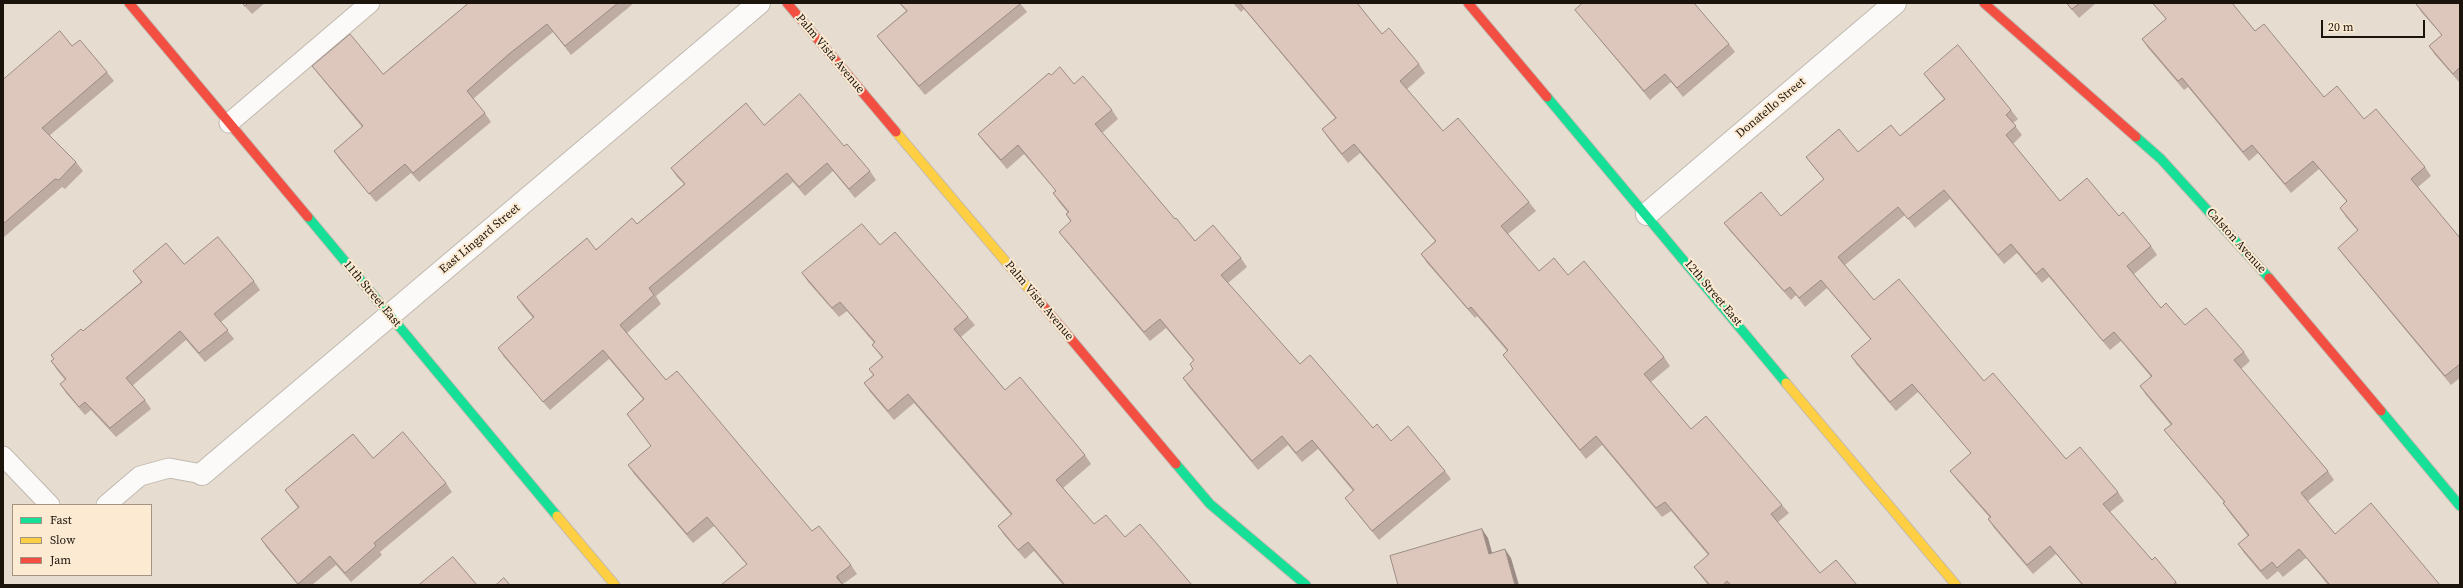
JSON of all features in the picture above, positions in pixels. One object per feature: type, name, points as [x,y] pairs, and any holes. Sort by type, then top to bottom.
[{"type":"street","name":"11th Street East","points":[[129,3],[615,585]]},
{"type":"street","name":"East Lingard Street","points":[[202,474],[759,3]]},
{"type":"street","name":"Palm Vista Avenue","points":[[787,3],[1210,504],[1306,585]]},
{"type":"street","name":"12th Street East","points":[[1468,3],[1647,214],[1956,585]]},
{"type":"street","name":"Donatello Street","points":[[1647,214],[1895,3]]},
{"type":"street","name":"Calston Avenue","points":[[1984,3],[2161,159],[2277,286],[2460,506]]},
{"type":"lane","points":[[229,123],[370,3]]},
{"type":"lane","points":[[3,456],[49,504]]},
{"type":"lane","points":[[107,504],[140,476],[169,468],[202,474]]},
{"type":"building","points":[[469,3],[618,3],[565,46],[547,24],[509,54],[467,91],[485,113],[413,173],[405,164],[369,194],[334,151],[363,126],[312,66],[350,34],[383,74]]},
{"type":"building","points":[[900,3],[1020,4],[919,86],[877,36],[907,11]]},
{"type":"building","points":[[1240,3],[1357,3],[1382,34],[1389,28],[1419,64],[1400,81],[1443,131],[1458,118],[1529,202],[1501,226],[1539,271],[1554,258],[1568,275],[1584,261],[1664,357],[1644,374],[1691,429],[1706,416],[1782,505],[1771,514],[1820,573],[1836,560],[1857,585],[1731,585],[1727,581],[1723,585],[1710,585],[1694,567],[1709,554],[1665,502],[1656,508],[1596,436],[1580,450],[1503,355],[1508,350],[1471,307],[1468,309],[1421,254],[1436,241],[1354,144],[1342,154],[1322,129],[1336,118]]},
{"type":"building","points":[[1583,3],[1694,3],[1729,44],[1677,88],[1665,74],[1644,91],[1575,10]]},
{"type":"building","points":[[2067,3],[2080,3],[2072,9]]},
{"type":"building","points":[[2153,3],[2232,3],[2255,31],[2264,24],[2324,97],[2337,86],[2364,119],[2376,109],[2425,167],[2411,179],[2460,238],[2460,364],[2445,376],[2338,248],[2358,230],[2340,208],[2347,201],[2313,161],[2285,184],[2252,145],[2243,152],[2182,78],[2178,81],[2142,39],[2166,19]]},
{"type":"building","points":[[2460,3],[2460,67],[2453,74],[2429,46],[2442,35],[2416,4]]},
{"type":"building","points":[[60,31],[72,46],[80,40],[107,72],[42,128],[76,162],[59,180],[55,179],[3,224],[3,80]]},
{"type":"building","points":[[1958,45],[2011,110],[2006,115],[2016,126],[2006,135],[2060,201],[2087,178],[2119,216],[2123,212],[2151,246],[2127,266],[2161,308],[2166,303],[2185,325],[2206,308],[2244,352],[2234,360],[2328,471],[2301,493],[2335,534],[2371,503],[2440,585],[2330,585],[2299,549],[2277,568],[2272,562],[2261,571],[2238,544],[2249,535],[2223,503],[2225,502],[2164,430],[2172,424],[2140,386],[2152,376],[2114,332],[2103,341],[2043,268],[2036,274],[2011,244],[1998,255],[1944,190],[1908,219],[1898,207],[1838,257],[1874,300],[1899,279],[1984,381],[1993,373],[2066,459],[2080,447],[2118,492],[2103,504],[2152,560],[2155,557],[2176,582],[2173,585],[2083,585],[2050,546],[2027,565],[1988,519],[1991,517],[1950,471],[1971,453],[1912,384],[1890,402],[1851,356],[1871,339],[1821,280],[1799,298],[1790,287],[1784,291],[1724,223],[1761,192],[1781,216],[1824,179],[1806,157],[1839,129],[1858,152],[1891,125],[1900,136],[1945,99],[1924,74]]},
{"type":"building","points":[[1060,67],[1074,84],[1083,76],[1112,110],[1095,124],[1195,241],[1213,225],[1241,258],[1221,275],[1300,364],[1310,355],[1373,428],[1377,424],[1391,441],[1408,426],[1445,471],[1372,531],[1345,498],[1354,490],[1312,440],[1296,453],[1282,436],[1252,461],[1183,378],[1193,369],[1190,364],[1194,360],[1160,319],[1144,332],[1059,232],[1071,221],[1066,214],[1069,212],[1053,193],[1056,191],[1018,145],[1001,160],[978,134],[1049,73],[1051,75]]},
{"type":"building","points":[[800,94],[844,146],[847,144],[870,171],[849,189],[827,163],[799,187],[787,173],[649,288],[654,295],[620,325],[666,380],[677,371],[812,531],[819,526],[851,565],[837,576],[843,585],[721,585],[747,564],[707,517],[687,534],[628,465],[651,446],[627,414],[644,399],[603,350],[543,402],[498,348],[534,317],[517,297],[587,238],[596,250],[632,218],[637,224],[685,184],[671,168],[746,103],[764,125]]},
{"type":"building","points":[[862,224],[880,245],[895,232],[968,317],[954,329],[1005,390],[1020,377],[1085,455],[1056,480],[1094,524],[1106,515],[1125,537],[1140,524],[1192,585],[1065,585],[1028,542],[1018,550],[998,526],[1012,514],[908,394],[888,411],[864,383],[874,375],[869,369],[883,357],[872,345],[875,342],[840,302],[832,308],[802,273]]},
{"type":"building","points":[[218,237],[254,281],[214,314],[228,330],[199,353],[180,331],[126,378],[145,400],[110,428],[85,402],[79,407],[60,384],[66,379],[51,361],[54,359],[51,355],[81,329],[83,331],[142,282],[133,271],[166,243],[184,264]]},
{"type":"building","points":[[403,432],[446,483],[374,543],[376,546],[345,573],[330,556],[298,584],[261,539],[299,507],[285,490],[353,434],[373,458]]},
{"type":"building","points":[[1482,529],[1489,554],[1505,549],[1515,585],[1398,585],[1390,556]]},
{"type":"building","points":[[453,557],[477,585],[419,585]]},
{"type":"building","points":[[504,578],[510,585],[496,585]]},
{"type":"traffic: fast","points":[[1547,97],[1786,383]]},
{"type":"traffic: fast","points":[[2136,137],[2161,159],[2269,278]]},
{"type":"traffic: fast","points":[[308,217],[557,516]]},
{"type":"traffic: fast","points":[[2381,411],[2460,506]]},
{"type":"traffic: fast","points":[[1176,464],[1210,504],[1306,585]]},
{"type":"traffic: slow","points":[[896,132],[1034,295]]},
{"type":"traffic: slow","points":[[1786,383],[1956,585]]},
{"type":"traffic: slow","points":[[557,516],[615,585]]},
{"type":"traffic: jam","points":[[129,3],[308,217]]},
{"type":"traffic: jam","points":[[787,3],[896,132]]},
{"type":"traffic: jam","points":[[1468,3],[1547,97]]},
{"type":"traffic: jam","points":[[1984,3],[2136,137]]},
{"type":"traffic: jam","points":[[2269,278],[2381,411]]},
{"type":"traffic: jam","points":[[1034,295],[1176,464]]}]
